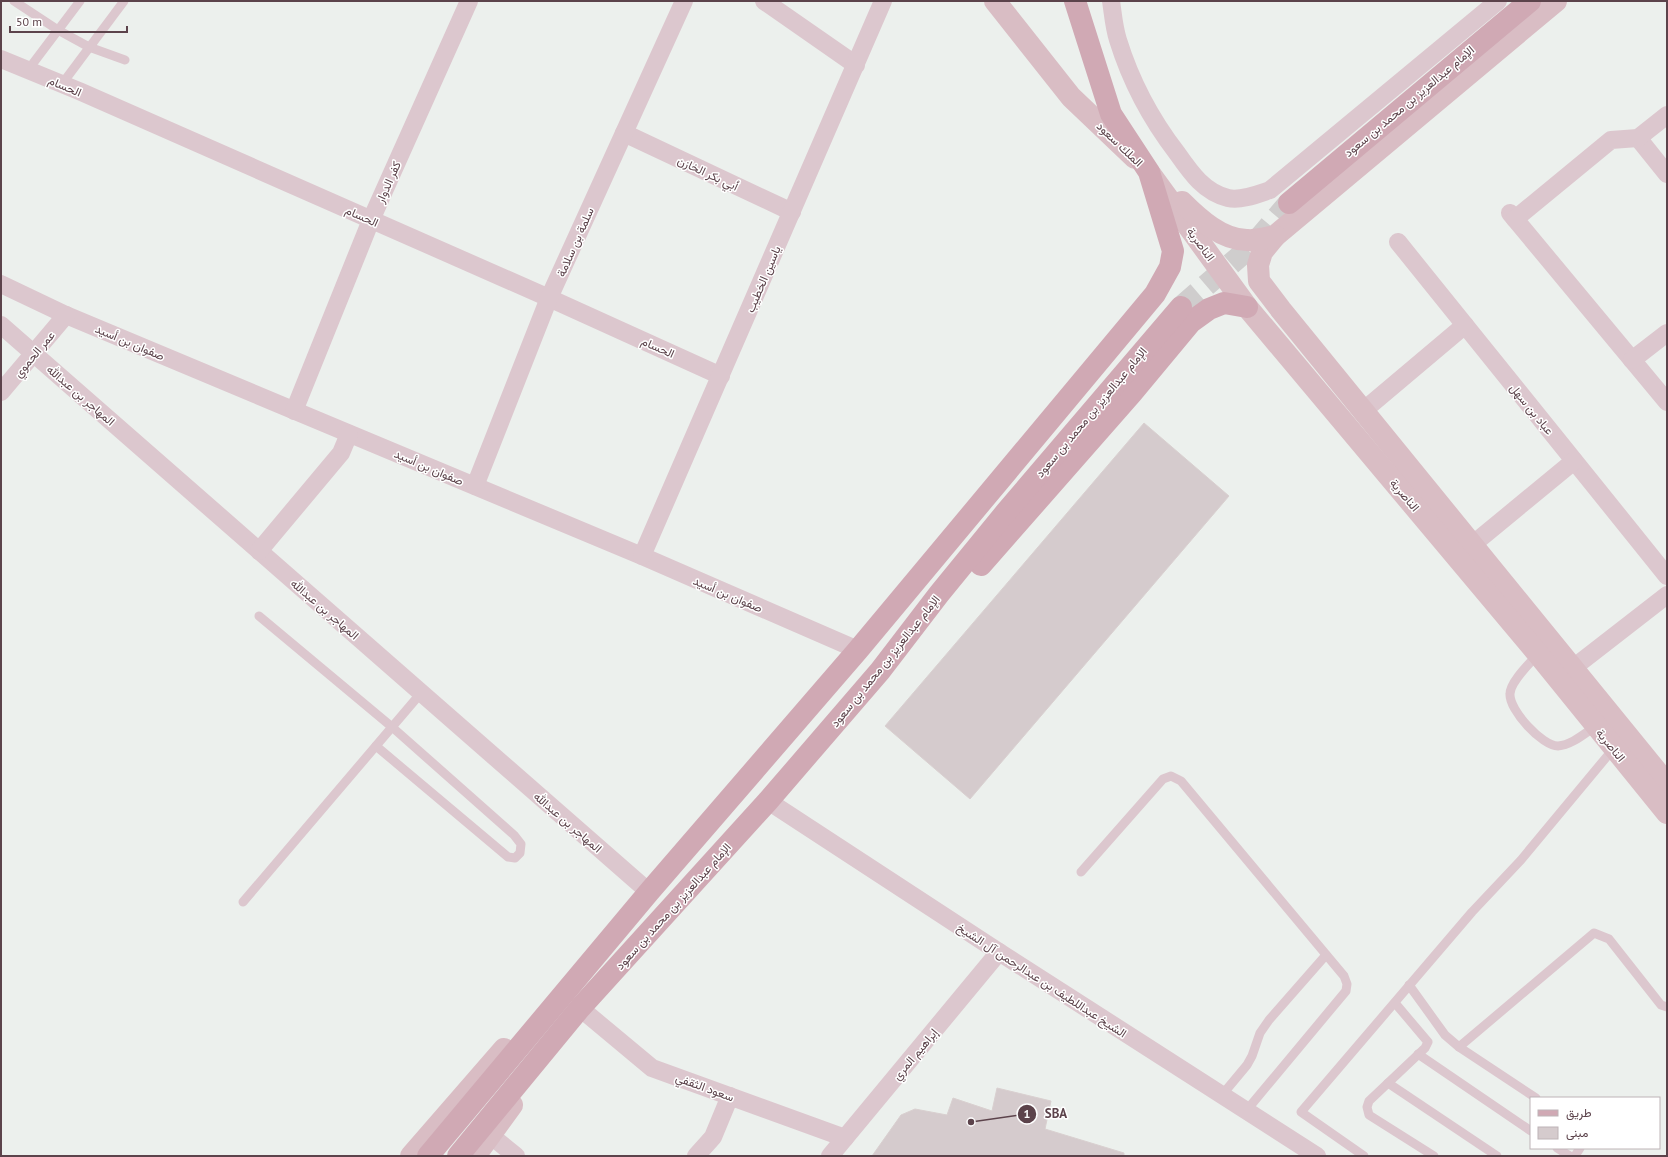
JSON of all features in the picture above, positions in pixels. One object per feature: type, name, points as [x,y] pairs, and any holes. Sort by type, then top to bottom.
[{"type":"main road","name":"الإمام عبدالعزيز بن محمد بن سعود","points":[[428,1156],[649,892],[858,650],[1155,294],[1170,267],[1173,251],[1149,172],[1111,114],[1075,1]]},
{"type":"main road","name":"الإمام عبدالعزيز بن محمد بن سعود","points":[[1289,202],[1530,1]]},
{"type":"main road","points":[[880,671],[954,596],[1132,393],[1190,322],[1209,309],[1224,303],[1247,307]]},
{"type":"main road","name":"الإمام عبدالعزيز بن محمد بن سعود","points":[[458,1156],[580,1008],[768,801],[880,671],[939,594],[1001,518],[1181,307]]},
{"type":"street","name":"كفر الدوار","points":[[294,411],[371,220],[469,1]]},
{"type":"street","name":"سلمة بن سلامة","points":[[475,486],[549,298],[684,1]]},
{"type":"street","points":[[764,1],[856,65]]},
{"type":"street","name":"ياسين الخطيب","points":[[642,556],[883,1]]},
{"type":"street","name":"الملك سعود","points":[[995,1],[1071,97],[1192,213],[1212,228],[1232,238],[1248,240],[1275,236]]},
{"type":"street","points":[[1111,1],[1118,39],[1135,85],[1157,127],[1194,177],[1211,192],[1230,199],[1253,196],[1270,190],[1498,1]]},
{"type":"street","points":[[1275,236],[1556,1]]},
{"type":"street","name":"الحسام","points":[[1,59],[62,84],[549,298],[721,376]]},
{"type":"street","points":[[1667,115],[1638,138],[1611,140],[1513,216],[1667,402]]},
{"type":"street","name":"أبي بكر الخازن","points":[[624,133],[792,212]]},
{"type":"street","points":[[1638,138],[1667,174]]},
{"type":"street","name":"الناصرية","points":[[1149,172],[1247,307],[1538,654],[1667,813]]},
{"type":"street","name":"الناصرية","points":[[1275,236],[1262,252],[1258,265],[1259,281],[1667,784]]},
{"type":"street","name":"عباد بن سهل","points":[[1398,242],[1667,576]]},
{"type":"street","name":"صفوان بن أسيد","points":[[1,284],[66,315],[642,556],[858,650]]},
{"type":"street","name":"عمر الحموي","points":[[1,392],[66,315]]},
{"type":"street","name":"المهاجر بن عبدالله","points":[[1,325],[649,892]]},
{"type":"street","points":[[1363,411],[1465,325]]},
{"type":"street","points":[[1632,360],[1667,333]]},
{"type":"street","points":[[259,551],[341,453],[349,434]]},
{"type":"street","points":[[1472,545],[1574,461]]},
{"type":"street","points":[[1572,668],[1667,595]]},
{"type":"street","name":"الشيخ عبداللطيف بن عبدالرحمن آل الشيخ","points":[[768,801],[999,952],[1317,1156]]},
{"type":"street","name":"إبراهيم المري","points":[[830,1156],[999,952]]},
{"type":"street","name":"الإمام عبدالعزيز بن محمد بن سعود","points":[[411,1156],[503,1050],[570,985]]},
{"type":"street","name":"سعود الثقفي","points":[[580,1008],[652,1068],[845,1138]]},
{"type":"street","name":"الإمام عبدالعزيز بن محمد بن سعود","points":[[475,1156],[580,1008]]},
{"type":"street","points":[[696,1156],[713,1137],[730,1096]]},
{"type":"street","points":[[490,1135],[516,1156]]},
{"type":"lane","points":[[14,1],[58,30],[89,47],[125,60]]},
{"type":"lane","points":[[28,70],[80,1]]},
{"type":"lane","points":[[62,84],[124,1]]},
{"type":"lane","points":[[259,616],[392,727],[514,835],[521,844],[520,853],[515,858],[508,857],[376,746]]},
{"type":"lane","points":[[1538,654],[1514,682],[1510,694],[1511,705],[1520,718],[1546,742],[1557,746],[1568,743],[1596,726]]},
{"type":"lane","points":[[243,902],[421,693]]},
{"type":"lane","points":[[1364,1156],[1301,1112],[1396,1003],[1409,985],[1472,912],[1521,860],[1614,748]]},
{"type":"lane","points":[[1081,872],[1163,779],[1171,776],[1181,781],[1344,976],[1347,984],[1346,991],[1246,1111]]},
{"type":"lane","points":[[1459,1047],[1594,933],[1608,939],[1661,1005],[1667,1007]]},
{"type":"lane","points":[[1222,1095],[1247,1065],[1252,1056],[1260,1033],[1269,1020],[1326,955]]},
{"type":"lane","points":[[1409,985],[1446,1035],[1459,1047],[1534,1097]]},
{"type":"lane","points":[[1396,1003],[1428,1042],[1425,1048],[1369,1101],[1367,1107],[1369,1115],[1434,1156]]},
{"type":"lane","points":[[1418,1054],[1530,1130]]},
{"type":"lane","points":[[1388,1082],[1497,1156]]},
{"type":"lane","points":[[1559,1149],[1570,1156]]},
{"type":"building","points":[[1144,423],[1229,496],[970,799],[885,726]]},
{"type":"building","points":[[997,1088],[1051,1101],[1045,1129],[1124,1153],[1124,1156],[872,1156],[901,1115],[915,1109],[947,1115],[953,1098],[992,1111]]},
{"type":"tunnel","points":[[1181,307],[1254,244],[1289,203]]},
{"type":"place","name":"SBA","points":[[971,1122]]}]
